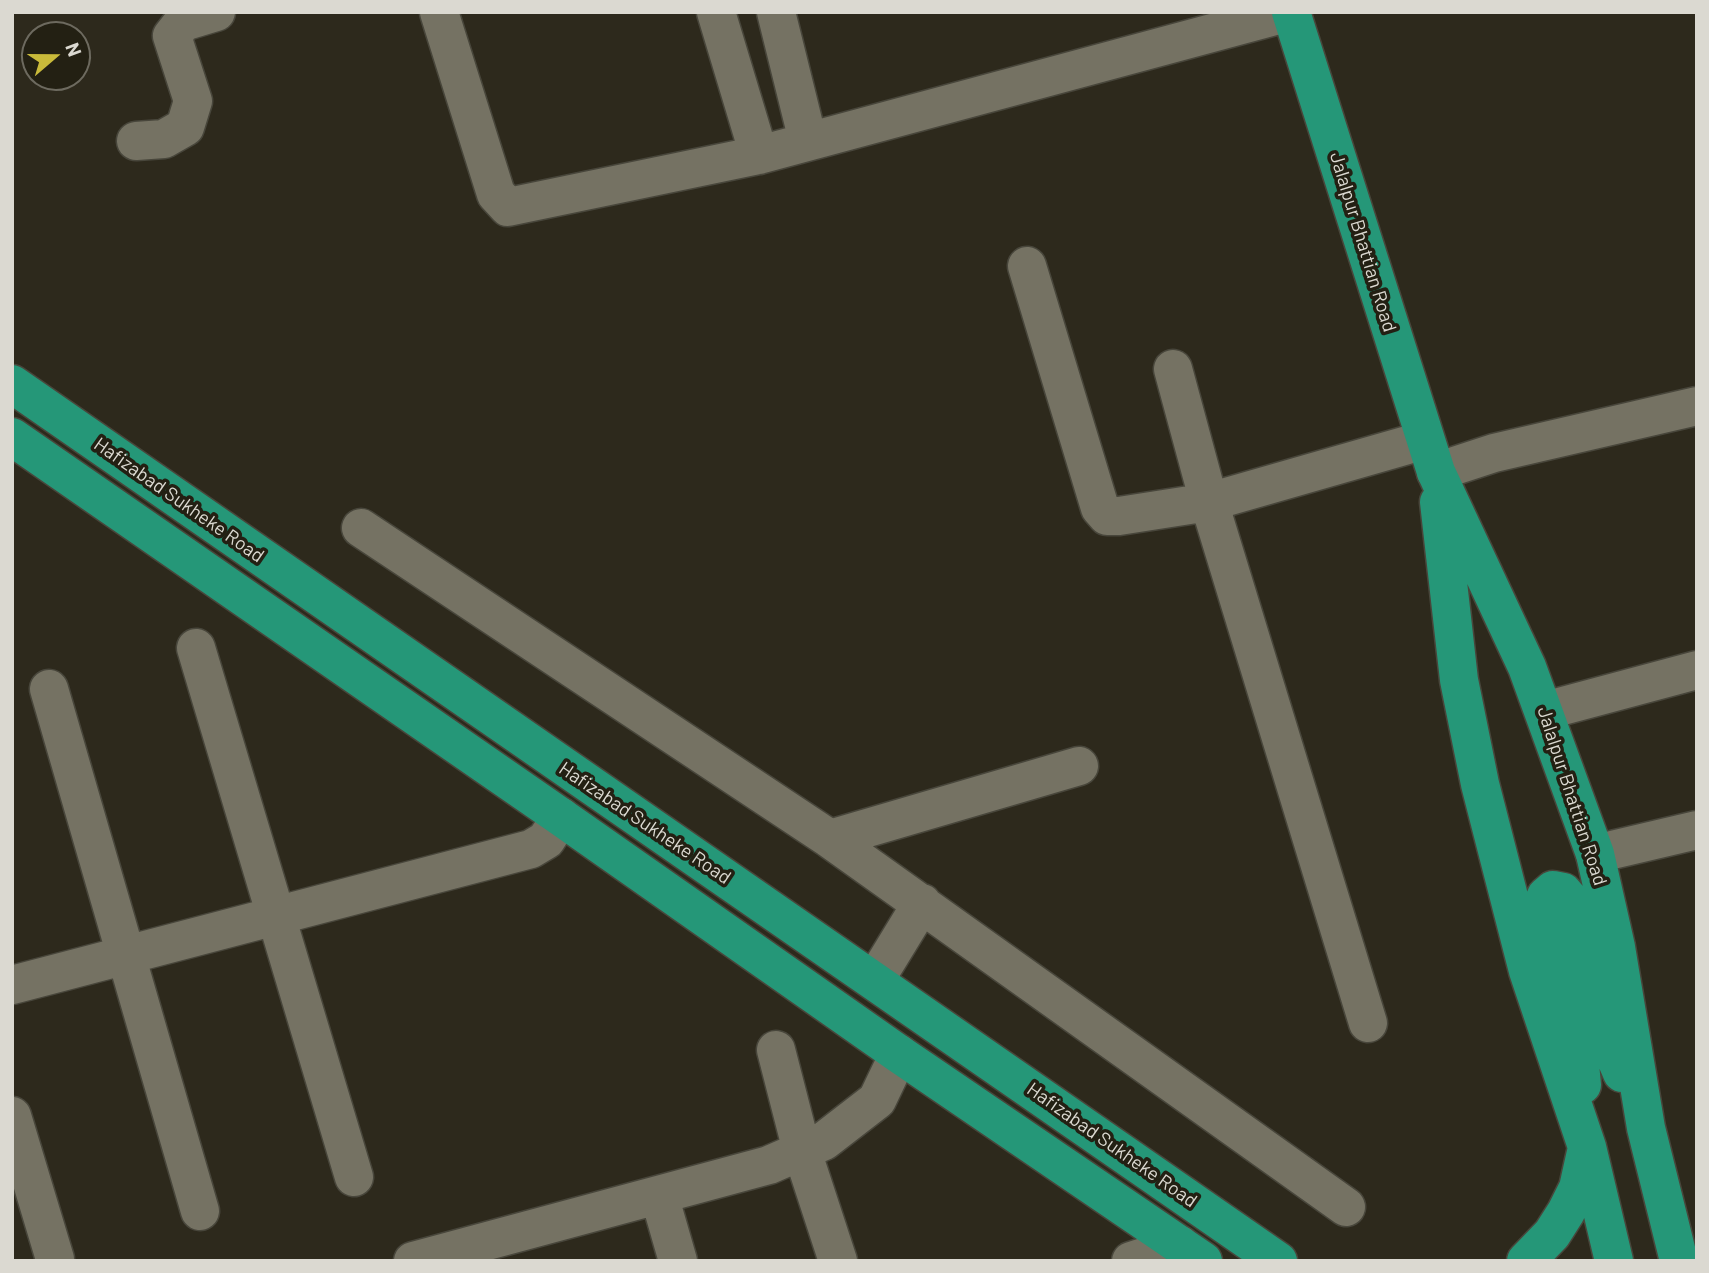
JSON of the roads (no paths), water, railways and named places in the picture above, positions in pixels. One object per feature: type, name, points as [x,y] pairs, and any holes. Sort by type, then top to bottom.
[{"type":"highway","name":"Jalalpur Bhattian Road","points":[[1290,12],[1430,456],[1527,667],[1595,854],[1616,947],[1646,1128],[1679,1261]]},
{"type":"highway","name":"Hafizabad Sukheke Road","points":[[12,384],[580,779],[884,965],[1278,1261]]},
{"type":"highway","points":[[12,437],[899,1054],[1192,1253]]},
{"type":"highway","name":"Jalalpur Bhattian Road","points":[[1430,456],[1459,680],[1480,784],[1528,971],[1587,1147],[1614,1261]]},
{"type":"highway","points":[[1526,1261],[1552,1234],[1566,1212],[1578,1188],[1587,1147],[1576,1022],[1543,903],[1553,890],[1563,892],[1569,899],[1599,1019],[1646,1128]]},
{"type":"street","points":[[136,141],[164,139],[186,127],[193,101],[172,36],[183,22],[216,12]]},
{"type":"street","points":[[439,12],[496,194],[508,207],[758,155],[1290,12]]},
{"type":"street","points":[[716,12],[758,155]]},
{"type":"street","points":[[776,12],[808,141]]},
{"type":"street","points":[[1027,266],[1100,508],[1107,516],[1209,502],[1430,456],[1494,453],[1697,406]]},
{"type":"street","points":[[1173,369],[1209,502],[1368,1023]]},
{"type":"street","points":[[361,528],[830,839],[920,907],[1346,1207]]},
{"type":"street","points":[[196,649],[354,1177]]},
{"type":"street","points":[[1544,711],[1697,670]]},
{"type":"street","points":[[49,689],[200,1211]]},
{"type":"street","points":[[830,839],[1079,766]]},
{"type":"street","points":[[12,985],[531,849],[547,839],[561,817]]},
{"type":"street","points":[[1595,854],[1697,830]]},
{"type":"street","points":[[884,965],[920,907]]},
{"type":"street","points":[[776,1051],[802,1151],[838,1261]]},
{"type":"street","points":[[412,1261],[515,1248],[659,1195],[769,1165],[802,1151],[824,1141],[877,1100],[899,1054]]},
{"type":"street","points":[[12,1116],[23,1190],[55,1259]]},
{"type":"street","points":[[659,1195],[678,1261]]},
{"type":"street","points":[[1131,1261],[1192,1253]]}]
